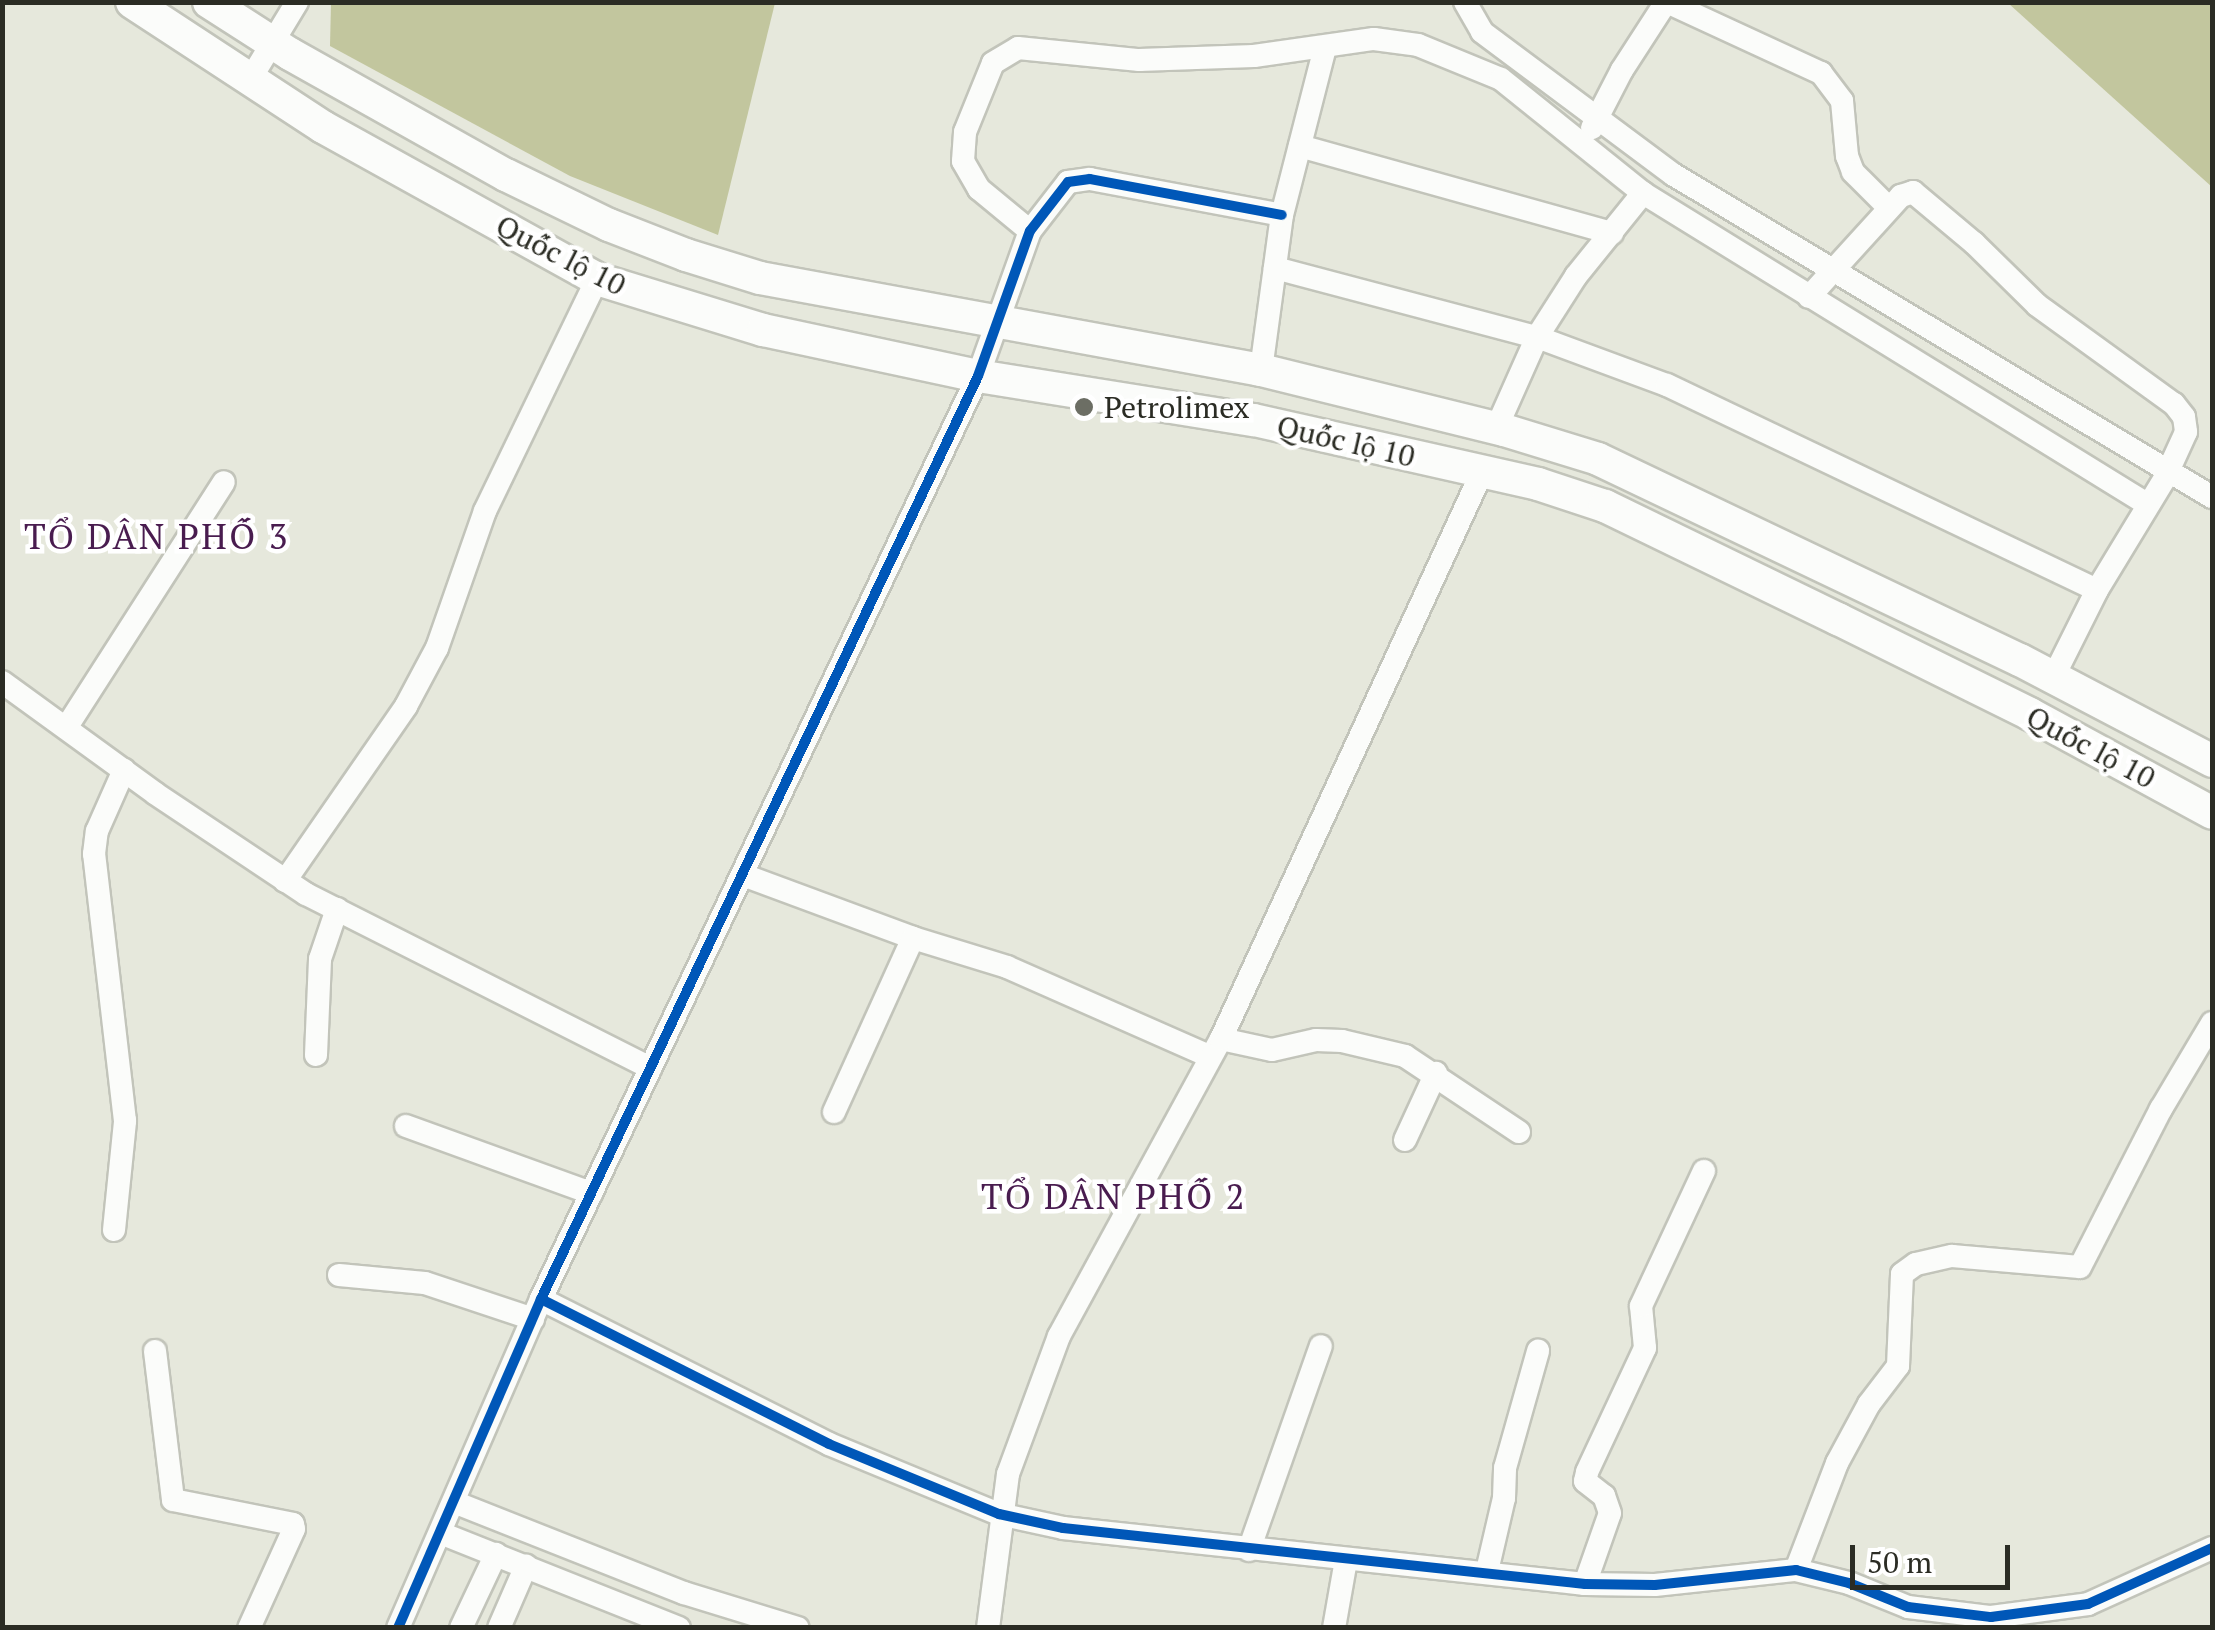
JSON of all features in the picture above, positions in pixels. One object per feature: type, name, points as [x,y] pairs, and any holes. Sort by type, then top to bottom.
[{"type":"highway","name":"Quốc lộ 10","points":[[132,2],[323,127],[597,279],[763,330],[978,376],[1254,420],[1482,472],[1606,506],[2030,714],[2212,813]]},
{"type":"highway","name":"Quốc lộ 10","points":[[208,2],[272,44],[506,175],[670,249],[760,278],[1261,370],[1598,459],[2053,678],[2212,761]]},
{"type":"street","points":[[251,78],[297,2]]},
{"type":"street","points":[[1465,2],[1482,32],[1591,130],[1643,193],[1713,217],[2158,487]]},
{"type":"street","points":[[1591,130],[1666,2],[1821,73],[1842,101],[1847,156],[1854,172],[1889,208]]},
{"type":"street","points":[[1030,231],[979,189],[963,161],[965,132],[993,62],[1018,48],[1139,60],[1254,56],[1374,39],[1418,44],[1464,60],[1674,175],[1713,217],[2158,487],[2212,496]]},
{"type":"street","points":[[1261,370],[1282,215],[1325,47]]},
{"type":"street","points":[[1300,146],[1612,233]]},
{"type":"street","points":[[398,1628],[537,1309],[978,376],[1030,231],[1068,182],[1090,179],[1282,215]]},
{"type":"street","points":[[1821,282],[1901,196],[1913,192],[1924,198],[2036,305],[2174,404],[2184,416],[2186,432],[2097,590],[2053,678]]},
{"type":"street","points":[[1496,429],[1537,338],[1576,276],[1643,193]]},
{"type":"street","points":[[1275,268],[1537,338],[1666,384],[2097,590]]},
{"type":"street","points":[[284,881],[406,706],[437,648],[485,510],[597,279]]},
{"type":"street","points":[[988,1628],[999,1514],[1008,1474],[1059,1336],[1215,1048],[1482,472]]},
{"type":"street","points":[[66,728],[224,482]]},
{"type":"street","points":[[2,682],[284,881],[650,1068]]},
{"type":"street","points":[[114,1230],[124,1122],[94,854],[97,832],[124,770]]},
{"type":"street","points":[[743,875],[1074,992],[1215,1048],[1272,1050],[1316,1040],[1342,1041],[1405,1056],[1436,1073],[1519,1132]]},
{"type":"street","points":[[316,1055],[320,959],[337,909]]},
{"type":"street","points":[[834,1112],[913,938]]},
{"type":"street","points":[[1796,1570],[1837,1464],[1869,1404],[1898,1366],[1902,1274],[1916,1264],[1952,1256],[2080,1266],[2161,1109],[2212,1023]]},
{"type":"street","points":[[1404,1140],[1436,1073]]},
{"type":"street","points":[[406,1126],[591,1193]]},
{"type":"street","points":[[1585,1584],[1610,1513],[1604,1496],[1589,1488],[1587,1472],[1645,1348],[1641,1306],[1704,1171]]},
{"type":"street","points":[[340,1275],[425,1283],[537,1309],[829,1444],[999,1514],[1063,1528],[1585,1584],[1655,1585],[1796,1570],[1849,1583],[1908,1617],[2090,1616],[2212,1548]]},
{"type":"street","points":[[1249,1550],[1321,1346]]},
{"type":"street","points":[[1487,1572],[1504,1498],[1505,1468],[1538,1351]]},
{"type":"street","points":[[154,1352],[173,1500],[292,1524],[294,1530],[249,1628]]},
{"type":"street","points":[[454,1502],[684,1593],[798,1628]]},
{"type":"street","points":[[442,1534],[679,1628]]},
{"type":"street","points":[[460,1628],[496,1554]]},
{"type":"street","points":[[1334,1628],[1346,1560]]},
{"type":"street","points":[[499,1628],[526,1566]]},
{"type":"green space","points":[[331,3],[775,3],[718,235],[570,176],[330,46]]},
{"type":"green space","points":[[2008,3],[2212,3],[2212,187]]},
{"type":"cycle path","points":[[398,1628],[541,1299],[978,376],[1030,231],[1068,182],[1090,179],[1282,215]]},
{"type":"cycle path","points":[[541,1299],[829,1444],[999,1514],[1063,1528],[1585,1584],[1655,1585],[1796,1570],[1849,1583],[1908,1607],[1991,1617],[2088,1604],[2212,1548]]},
{"type":"place","name":"Petrolimex","points":[[1084,407]]},
{"type":"district","name":"TỔ DÂN PHỐ 3","points":[[157,536]]},
{"type":"district","name":"TỔ DÂN PHỐ 2","points":[[1114,1196]]}]
